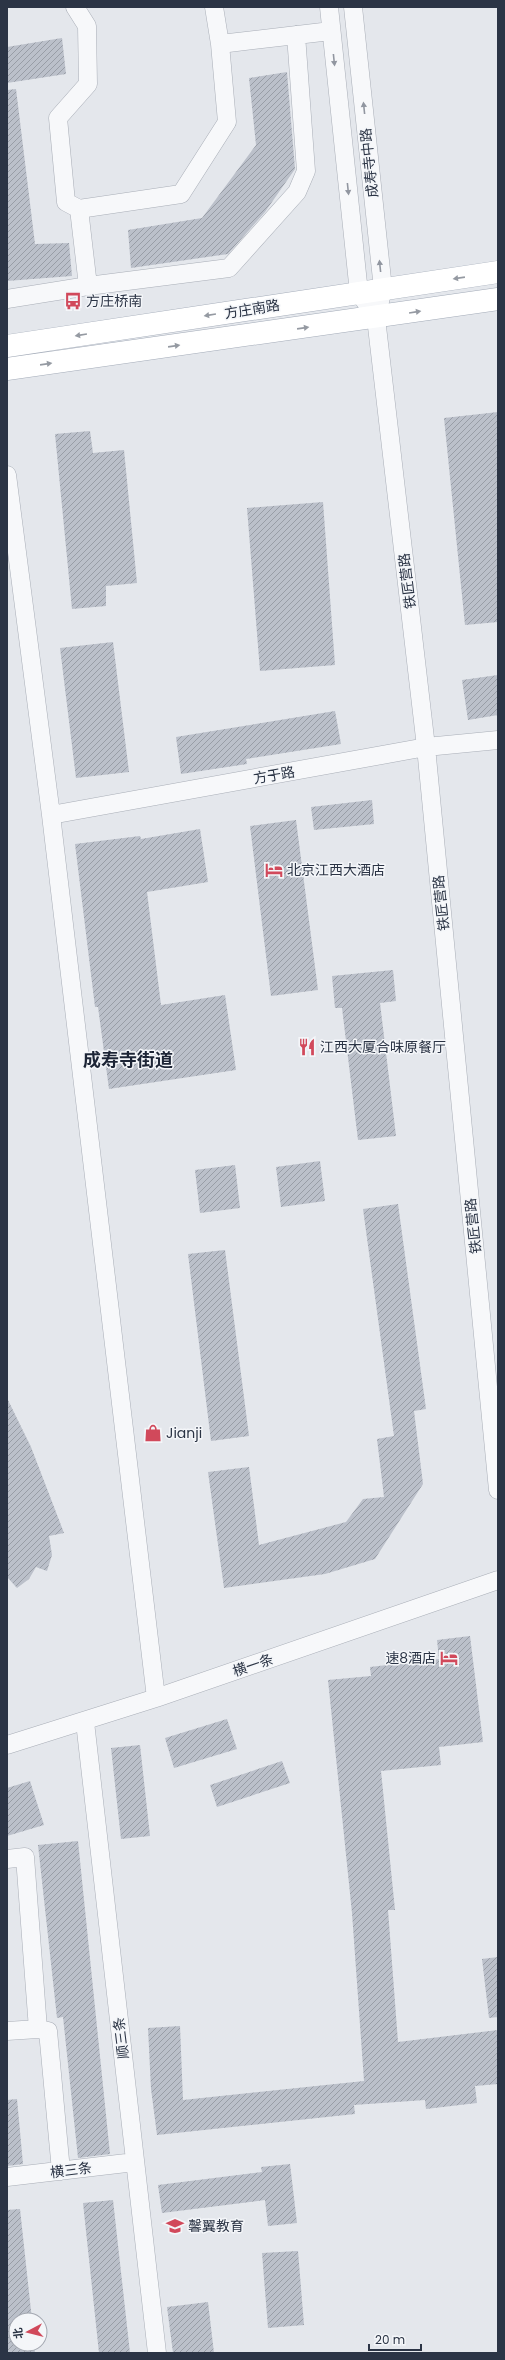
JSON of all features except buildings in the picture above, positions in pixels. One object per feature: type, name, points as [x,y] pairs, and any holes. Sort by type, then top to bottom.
[{"type":"main road","name":"方庄南路","points":[[7,346],[498,272]]},
{"type":"main road","name":"方庄南路","points":[[7,369],[376,318],[498,299]]},
{"type":"street","points":[[75,7],[87,26],[88,84],[58,118],[66,202],[78,209],[181,194],[226,122],[220,44],[214,7]]},
{"type":"street","name":"成寿寺中路","points":[[328,7],[359,293]]},
{"type":"street","name":"成寿寺中路","points":[[353,7],[383,289],[376,318]]},
{"type":"street","points":[[220,44],[331,31]]},
{"type":"street","points":[[7,298],[229,268],[298,192],[306,171],[296,35]]},
{"type":"street","points":[[78,209],[88,286]]},
{"type":"street","points":[[359,293],[376,318]]},
{"type":"street","name":"铁匠营路","points":[[376,318],[426,747],[498,1490]]},
{"type":"street","points":[[7,474],[51,815],[156,1698]]},
{"type":"street","name":"方于路","points":[[51,815],[426,747],[498,740]]},
{"type":"street","name":"横一条","points":[[7,1745],[84,1722],[156,1698],[498,1580]]},
{"type":"street","name":"顺三条","points":[[84,1722],[157,2353]]},
{"type":"street","points":[[7,1859],[25,1857],[38,2029]]},
{"type":"street","points":[[7,2032],[38,2029],[48,2031],[61,2171]]},
{"type":"street","name":"横三条","points":[[7,2177],[135,2162]]},
{"type":"place","name":"方庄桥南","points":[[73,301]]},
{"type":"place","name":"北京江西大酒店","points":[[274,870]]},
{"type":"place","name":"江西大厦合味原餐厅","points":[[307,1047]]},
{"type":"place","name":"Jianji","points":[[153,1433]]},
{"type":"place","name":"速8酒店","points":[[449,1658]]},
{"type":"place","name":"馨翼教育","points":[[175,2226]]},
{"type":"district","name":"成寿寺街道","points":[[128,1060]]}]
